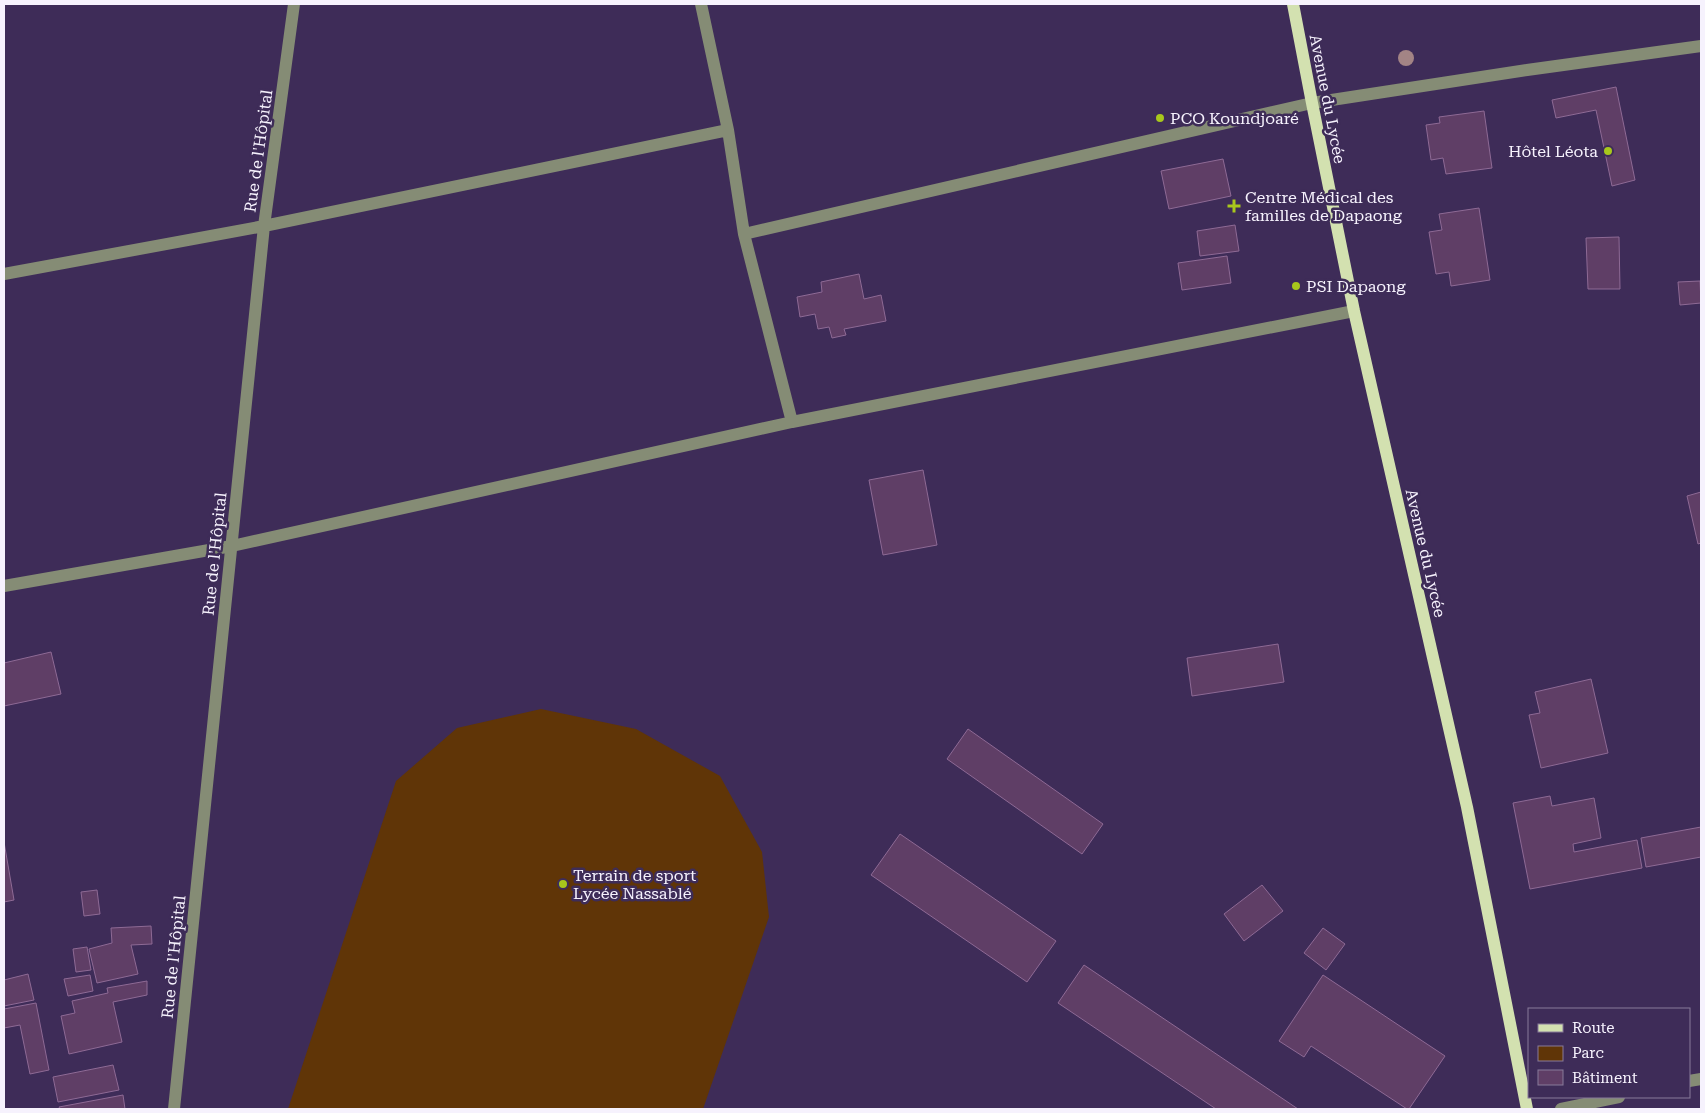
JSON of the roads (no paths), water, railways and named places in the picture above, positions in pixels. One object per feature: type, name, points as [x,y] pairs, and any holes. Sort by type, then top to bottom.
[{"type":"main road","name":"Avenue du Lycée","points":[[1294,4],[1354,311],[1466,807],[1527,1109]]},
{"type":"street","name":"Rue de l'Hôpital","points":[[174,1109],[264,226],[294,4]]},
{"type":"street","points":[[701,4],[728,130],[744,234],[792,422]]},
{"type":"street","points":[[744,234],[1312,103],[1701,46]]},
{"type":"street","points":[[4,274],[264,226],[728,130]]},
{"type":"street","points":[[4,586],[232,546],[792,422],[1354,311]]},
{"type":"street","points":[[1561,1109],[1614,1098]]},
{"type":"place","name":"PCO Koundjoaré","points":[[1160,118]]},
{"type":"place","name":"Hôtel Léota","points":[[1608,151]]},
{"type":"place","name":"Centre Médical des familles de Dapaong","points":[[1234,206]]},
{"type":"place","name":"PSI Dapaong","points":[[1296,286]]},
{"type":"place","name":"Terrain de sport Lycée Nassablé","points":[[563,884]]}]
